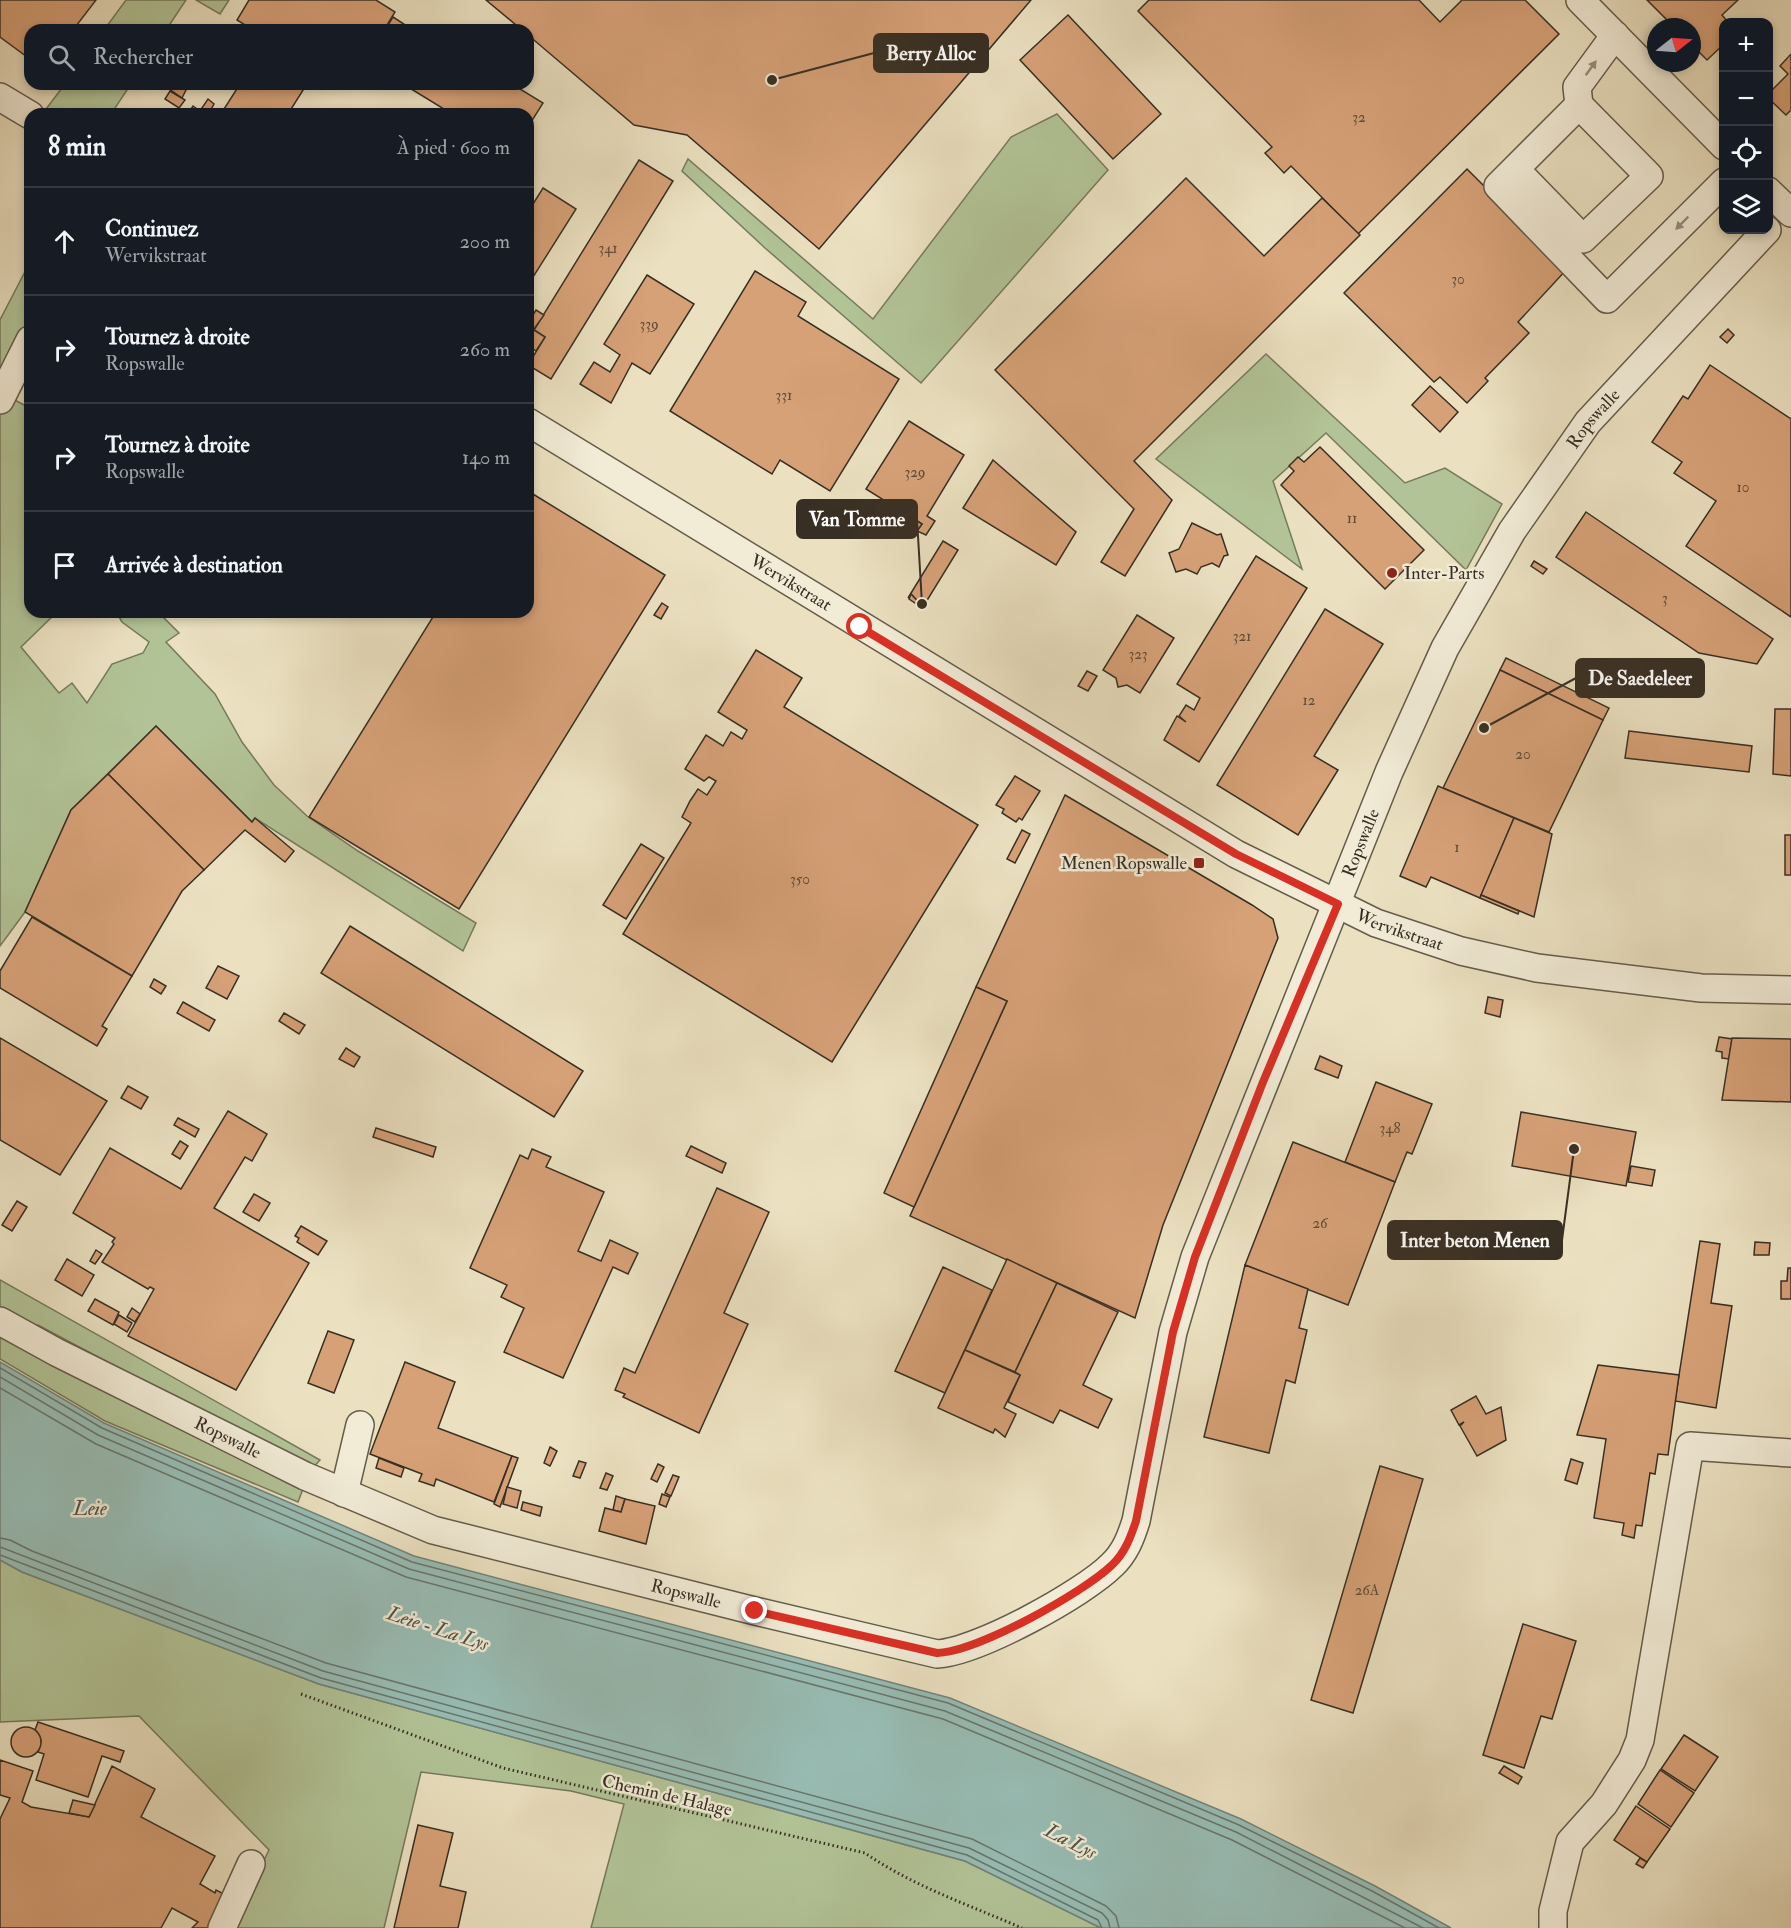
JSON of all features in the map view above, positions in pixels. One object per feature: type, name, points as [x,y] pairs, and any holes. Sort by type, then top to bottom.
[{"type":"street","points":[[1580,0],[1719,141]]},
{"type":"street","points":[[1515,169],[1583,239],[1649,176],[1579,105],[1577,87],[1615,35]]},
{"type":"street","points":[[0,97],[24,111]]},
{"type":"street","points":[[1579,105],[1498,186],[1607,299],[1719,187]]},
{"type":"street","name":"Ropswalle","points":[[0,1321],[66,1358],[304,1476],[433,1530],[755,1611],[937,1653],[957,1651],[986,1640],[1076,1592],[1113,1564],[1129,1543],[1136,1521],[1173,1332],[1195,1257],[1263,1082],[1338,904],[1389,772],[1445,648],[1512,531],[1588,422],[1776,214]]},
{"type":"street","points":[[0,400],[24,352]]},
{"type":"street","name":"Wervikstraat","points":[[534,426],[1236,854],[1376,923],[1461,951],[1537,968],[1701,988],[1791,990]]},
{"type":"street","points":[[344,1492],[360,1425]]},
{"type":"street","points":[[1553,1928],[1553,1911],[1570,1842],[1604,1804],[1632,1760],[1640,1740],[1690,1446],[1791,1453]]},
{"type":"street","points":[[222,1928],[251,1864]]},
{"type":"path","name":"Chemin de Halage","points":[[301,1694],[503,1768],[865,1853],[888,1869],[923,1886],[1022,1928]]},
{"type":"green space","points":[[126,0],[186,0],[170,24],[108,24]]},
{"type":"green space","points":[[196,0],[229,0],[220,14]]},
{"type":"green space","points":[[60,90],[127,90],[115,108],[47,108]]},
{"type":"green space","points":[[1057,114],[1108,170],[921,383],[765,248],[682,171],[688,159],[873,319],[1011,137]]},
{"type":"green space","points":[[24,274],[24,339],[0,385],[0,320]]},
{"type":"green space","points":[[1266,354],[1405,483],[1445,468],[1502,504],[1466,570],[1326,433],[1273,481],[1302,569],[1156,459]]},
{"type":"green space","points":[[9,397],[24,405],[24,618],[51,618],[21,647],[59,693],[72,683],[87,703],[112,664],[143,653],[149,642],[120,618],[164,618],[179,633],[166,642],[215,694],[242,742],[274,785],[307,816],[358,851],[476,923],[463,951],[255,818],[252,822],[156,726],[71,810],[25,912],[0,946],[0,410]]},
{"type":"green space","points":[[0,1280],[320,1460],[311,1470],[38,1325],[25,1347],[304,1486],[298,1502],[105,1421],[0,1359]]},
{"type":"green space","points":[[0,1560],[22,1572],[319,1684],[965,1861],[1101,1928],[591,1928],[624,1804],[571,1791],[421,1772],[384,1928],[231,1928],[269,1850],[139,1716],[0,1722]]},
{"type":"water","name":"Leie","points":[[0,1362],[104,1423],[414,1556],[950,1698],[1241,1819],[1375,1886],[1451,1928],[1101,1928],[965,1861],[319,1684],[22,1572],[0,1560]]},
{"type":"building","points":[[0,0],[96,0],[78,24],[24,24],[24,55],[0,37]]},
{"type":"building","points":[[249,0],[376,0],[395,12],[388,24],[243,24],[237,20]]},
{"type":"building","points":[[486,0],[1031,0],[819,249],[687,135],[634,125],[534,40],[534,24],[515,24]]},
{"type":"building","points":[[1149,0],[1419,0],[1440,22],[1462,0],[1525,0],[1559,34],[1358,234],[1291,166],[1284,173],[1265,153],[1272,147],[1138,11]]},
{"type":"building","points":[[1647,0],[1738,0],[1722,15],[1725,18],[1719,18],[1719,49],[1707,60],[1701,54],[1701,18],[1665,18]]},
{"type":"building","points":[[1068,15],[1161,114],[1113,159],[1020,60]]},
{"type":"building","points":[[393,17],[404,24],[389,24]]},
{"type":"building","points":[[1791,54],[1791,110],[1786,115],[1773,103],[1773,89],[1788,74],[1780,66]]},
{"type":"building","points":[[171,90],[186,90],[182,98]]},
{"type":"building","points":[[236,90],[303,90],[292,108],[225,108]]},
{"type":"building","points":[[413,90],[522,90],[543,103],[534,117],[534,108],[442,108]]},
{"type":"building","points":[[170,91],[185,100],[179,108],[165,99]]},
{"type":"building","points":[[208,99],[214,104],[212,108],[202,108]]},
{"type":"building","points":[[639,160],[673,181],[551,379],[534,369],[534,355],[545,337],[534,330]]},
{"type":"building","points":[[1467,169],[1567,269],[1518,322],[1529,333],[1485,378],[1488,381],[1467,403],[1440,377],[1434,382],[1344,293]]},
{"type":"building","points":[[1186,178],[1264,256],[1322,198],[1360,235],[1134,461],[1172,500],[1125,576],[1101,562],[1134,509],[995,370]]},
{"type":"building","points":[[543,188],[576,209],[534,276],[534,202]]},
{"type":"building","points":[[755,271],[806,302],[798,316],[899,379],[830,491],[780,460],[772,474],[670,411]]},
{"type":"building","points":[[647,275],[694,304],[650,374],[632,363],[611,403],[580,384],[594,362],[610,372],[620,355],[604,344]]},
{"type":"building","points":[[536,310],[544,315],[534,329]]},
{"type":"building","points":[[1728,329],[1734,335],[1727,343],[1720,337]]},
{"type":"building","points":[[534,330],[545,337],[536,351],[534,350]]},
{"type":"building","points":[[1710,365],[1791,419],[1791,617],[1686,546],[1716,501],[1674,473],[1682,462],[1652,442],[1683,396],[1688,399]]},
{"type":"building","points":[[1430,386],[1458,412],[1440,432],[1412,405]]},
{"type":"building","points":[[909,421],[964,455],[927,516],[935,521],[926,535],[917,531],[922,524],[866,489]]},
{"type":"building","points":[[1320,447],[1424,550],[1385,589],[1281,485],[1294,471],[1289,466],[1298,457],[1304,462]]},
{"type":"building","points":[[993,460],[1076,532],[1056,565],[963,508]]},
{"type":"building","points":[[534,495],[665,575],[459,909],[309,817],[432,618],[534,618]]},
{"type":"building","points":[[1586,512],[1773,639],[1757,664],[1699,653],[1556,557]]},
{"type":"building","points":[[909,516],[922,524],[917,531],[905,523]]},
{"type":"building","points":[[1192,523],[1217,535],[1221,534],[1228,555],[1224,556],[1219,567],[1212,563],[1201,567],[1197,574],[1186,569],[1176,572],[1169,553],[1179,549]]},
{"type":"building","points":[[943,541],[958,550],[923,607],[911,594],[908,598]]},
{"type":"building","points":[[1256,556],[1307,588],[1199,762],[1164,740],[1177,716],[1186,722],[1179,716],[1186,705],[1194,710],[1200,698],[1177,684]]},
{"type":"building","points":[[1534,561],[1547,569],[1543,574],[1531,566]]},
{"type":"building","points":[[911,594],[922,606],[921,607],[909,599]]},
{"type":"building","points":[[662,603],[668,607],[661,619],[654,615]]},
{"type":"building","points":[[1325,609],[1383,644],[1314,756],[1338,770],[1298,835],[1217,785]]},
{"type":"building","points":[[1137,615],[1174,638],[1140,693],[1127,685],[1118,687],[1116,678],[1103,670]]},
{"type":"building","points":[[756,650],[802,678],[784,707],[978,825],[832,1062],[623,934],[691,823],[682,817],[690,801],[698,789],[707,795],[716,781],[709,777],[704,781],[685,769],[706,735],[723,746],[731,732],[742,739],[747,730],[718,712]]},
{"type":"building","points":[[1506,658],[1609,708],[1603,720],[1500,670]]},
{"type":"building","points":[[1500,670],[1603,720],[1549,832],[1443,788]]},
{"type":"building","points":[[1087,671],[1097,676],[1088,691],[1078,686]]},
{"type":"building","points":[[1775,709],[1791,709],[1791,776],[1773,774]]},
{"type":"building","points":[[156,726],[252,822],[255,818],[294,851],[285,862],[245,830],[204,870],[108,774]]},
{"type":"building","points":[[1629,731],[1752,746],[1749,772],[1625,758]]},
{"type":"building","points":[[108,774],[204,870],[182,891],[132,976],[25,912],[71,810]]},
{"type":"building","points":[[1015,776],[1040,791],[1022,820],[1019,818],[1016,822],[1002,813],[1004,809],[996,805]]},
{"type":"building","points":[[1438,786],[1514,818],[1480,898],[1431,877],[1426,887],[1400,876]]},
{"type":"building","points":[[1065,795],[1273,919],[1278,938],[1163,1225],[1135,1318],[910,1216],[1007,1001],[976,987]]},
{"type":"building","points":[[1514,818],[1552,834],[1534,917],[1481,895]]},
{"type":"building","points":[[1022,830],[1030,834],[1015,863],[1007,859]]},
{"type":"building","points":[[1785,835],[1791,835],[1791,875],[1785,875]]},
{"type":"building","points":[[641,844],[664,858],[626,919],[603,905]]},
{"type":"building","points":[[1481,895],[1519,911],[1518,914],[1480,898]]},
{"type":"building","points":[[32,917],[132,976],[102,1026],[107,1029],[97,1046],[0,988],[0,971]]},
{"type":"building","points":[[350,926],[583,1071],[554,1117],[321,973]]},
{"type":"building","points":[[218,966],[239,976],[227,999],[206,988]]},
{"type":"building","points":[[154,979],[166,986],[161,994],[150,987]]},
{"type":"building","points":[[976,987],[1007,1001],[914,1207],[884,1193]]},
{"type":"building","points":[[1488,997],[1503,1000],[1500,1017],[1485,1013]]},
{"type":"building","points":[[183,1002],[215,1020],[209,1031],[177,1013]]},
{"type":"building","points":[[284,1013],[305,1025],[299,1034],[279,1021]]},
{"type":"building","points":[[1719,1037],[1732,1039],[1729,1059],[1722,1058],[1722,1052],[1716,1051]]},
{"type":"building","points":[[0,1038],[107,1101],[60,1175],[0,1140]]},
{"type":"building","points":[[1732,1038],[1791,1039],[1791,1102],[1722,1100]]},
{"type":"building","points":[[346,1048],[360,1057],[354,1067],[339,1059]]},
{"type":"building","points":[[1320,1056],[1342,1066],[1338,1078],[1315,1069]]},
{"type":"building","points":[[1376,1082],[1432,1104],[1412,1154],[1407,1152],[1395,1182],[1345,1162]]},
{"type":"building","points":[[128,1086],[148,1097],[141,1109],[121,1098]]},
{"type":"building","points":[[228,1111],[267,1134],[252,1161],[245,1157],[214,1208],[309,1263],[236,1390],[128,1336],[154,1289],[150,1287],[148,1289],[102,1262],[114,1244],[112,1242],[115,1238],[73,1213],[110,1148],[181,1189]]},
{"type":"building","points":[[1521,1112],[1636,1132],[1626,1186],[1512,1166]]},
{"type":"building","points":[[178,1118],[199,1129],[195,1137],[174,1125]]},
{"type":"building","points":[[376,1128],[436,1147],[433,1157],[373,1137]]},
{"type":"building","points":[[180,1141],[188,1146],[180,1159],[172,1154]]},
{"type":"building","points":[[1293,1142],[1395,1182],[1348,1305],[1245,1265]]},
{"type":"building","points":[[691,1146],[726,1163],[722,1173],[686,1156]]},
{"type":"building","points":[[532,1149],[551,1157],[546,1167],[604,1192],[578,1251],[601,1261],[610,1240],[638,1253],[628,1274],[613,1267],[563,1378],[504,1352],[524,1308],[501,1297],[507,1285],[470,1268],[520,1155],[528,1159]]},
{"type":"building","points":[[1631,1166],[1655,1170],[1652,1186],[1628,1182]]},
{"type":"building","points":[[717,1188],[769,1212],[724,1313],[748,1324],[699,1433],[623,1397],[625,1394],[615,1390],[624,1368],[635,1373]]},
{"type":"building","points":[[254,1194],[270,1203],[259,1221],[243,1212]]},
{"type":"building","points":[[17,1201],[27,1207],[12,1231],[2,1225]]},
{"type":"building","points":[[301,1226],[327,1241],[318,1255],[297,1242],[299,1238],[295,1236]]},
{"type":"building","points":[[1700,1241],[1720,1244],[1711,1303],[1732,1306],[1716,1408],[1675,1401]]},
{"type":"building","points":[[1755,1242],[1770,1243],[1769,1255],[1754,1255]]},
{"type":"building","points":[[96,1250],[102,1254],[95,1264],[90,1261]]},
{"type":"building","points":[[67,1259],[94,1275],[82,1296],[55,1280]]},
{"type":"building","points":[[1007,1259],[1057,1283],[1015,1372],[965,1350]]},
{"type":"building","points":[[1245,1265],[1308,1289],[1299,1328],[1307,1330],[1295,1383],[1286,1380],[1269,1453],[1204,1437]]},
{"type":"building","points":[[943,1267],[992,1290],[945,1393],[895,1371]]},
{"type":"building","points":[[1788,1268],[1791,1268],[1791,1299],[1781,1299],[1781,1281],[1787,1281]]},
{"type":"building","points":[[1057,1283],[1118,1312],[1083,1385],[1112,1399],[1098,1428],[1060,1410],[1053,1423],[1008,1402],[1020,1375],[1015,1372]]},
{"type":"building","points":[[95,1299],[119,1312],[113,1325],[88,1311]]},
{"type":"building","points":[[132,1308],[140,1314],[135,1322],[127,1317]]},
{"type":"building","points":[[119,1315],[132,1323],[127,1332],[114,1324]]},
{"type":"building","points":[[328,1331],[354,1340],[334,1393],[308,1383]]},
{"type":"building","points":[[965,1350],[1020,1375],[1004,1408],[1016,1414],[1005,1437],[995,1429],[993,1433],[938,1408]]},
{"type":"building","points":[[405,1362],[455,1382],[438,1428],[512,1456],[494,1502],[436,1479],[434,1486],[419,1481],[422,1474],[370,1454]]},
{"type":"building","points":[[1598,1365],[1679,1375],[1668,1455],[1658,1454],[1655,1474],[1650,1473],[1642,1526],[1636,1525],[1634,1538],[1622,1535],[1624,1523],[1594,1518],[1606,1439],[1577,1435]]},
{"type":"building","points":[[1476,1396],[1486,1414],[1501,1407],[1506,1440],[1477,1456],[1460,1426],[1464,1422],[1459,1425],[1451,1410]]},
{"type":"building","points":[[550,1447],[557,1451],[550,1466],[544,1463]]},
{"type":"building","points":[[512,1456],[518,1458],[500,1507],[494,1504]]},
{"type":"building","points":[[379,1458],[404,1468],[401,1477],[376,1468]]},
{"type":"building","points":[[1571,1459],[1583,1463],[1577,1484],[1565,1480]]},
{"type":"building","points":[[579,1461],[586,1463],[580,1478],[573,1476]]},
{"type":"building","points":[[658,1464],[664,1467],[657,1482],[651,1479]]},
{"type":"building","points":[[1380,1466],[1423,1479],[1353,1713],[1311,1700]]},
{"type":"building","points":[[606,1473],[613,1476],[607,1490],[600,1488]]},
{"type":"building","points":[[673,1475],[679,1477],[671,1496],[665,1493]]},
{"type":"building","points":[[507,1487],[521,1491],[517,1508],[503,1504]]},
{"type":"building","points":[[662,1494],[670,1497],[666,1507],[659,1504]]},
{"type":"building","points":[[616,1496],[625,1499],[621,1512],[613,1510]]},
{"type":"building","points":[[625,1499],[655,1506],[646,1544],[599,1531],[605,1508],[621,1512]]},
{"type":"building","points":[[523,1502],[542,1507],[540,1516],[521,1510]]},
{"type":"building","points":[[1523,1624],[1576,1641],[1552,1719],[1541,1716],[1524,1768],[1483,1755]]},
{"type":"building","points":[[38,1722],[124,1751],[120,1762],[102,1756],[88,1797],[36,1780],[44,1754],[38,1752],[41,1741],[35,1730]]},
{"type":"building","points":[[26,1727],[37,1731],[41,1742],[37,1753],[26,1757],[15,1753],[11,1742],[15,1731]]},
{"type":"building","points":[[1684,1735],[1718,1757],[1695,1791],[1661,1769]]},
{"type":"building","points":[[0,1760],[33,1771],[22,1802],[31,1807],[89,1817],[112,1766],[155,1789],[141,1817],[215,1856],[200,1884],[215,1893],[216,1890],[228,1896],[213,1928],[192,1928],[198,1922],[172,1908],[161,1928],[0,1928],[0,1819],[10,1798],[0,1795]]},
{"type":"building","points":[[1504,1766],[1522,1777],[1518,1784],[1499,1773]]},
{"type":"building","points":[[1660,1770],[1694,1793],[1671,1827],[1638,1804]]},
{"type":"building","points":[[73,1800],[95,1805],[89,1817],[69,1813]]},
{"type":"building","points":[[1636,1806],[1670,1829],[1647,1862],[1614,1840]]},
{"type":"building","points":[[418,1825],[453,1833],[440,1886],[466,1892],[458,1928],[394,1928]]},
{"type":"building","points":[[1640,1858],[1647,1862],[1643,1868],[1636,1864]]},
{"type":"place","name":"Berry Alloc","points":[[772,80]]},
{"type":"place","name":"Inter-Parts","points":[[1392,573]]},
{"type":"place","name":"Van Tomme","points":[[922,604]]},
{"type":"place","name":"De Saedeleer","points":[[1484,728]]},
{"type":"place","name":"Menen Ropswalle","points":[[1199,863]]},
{"type":"place","name":"Inter beton Menen","points":[[1574,1149]]},
{"type":"route","points":[[755,1611],[937,1653],[951,1653],[986,1640],[1076,1592],[1113,1564],[1129,1543],[1136,1521],[1173,1332],[1195,1257],[1263,1082],[1338,904],[1236,854],[860,627]]},
{"type":"water label","name":"Leie - La Lys","points":[[438,1628]]},
{"type":"water label","name":"La Lys","points":[[1071,1841]]}]
